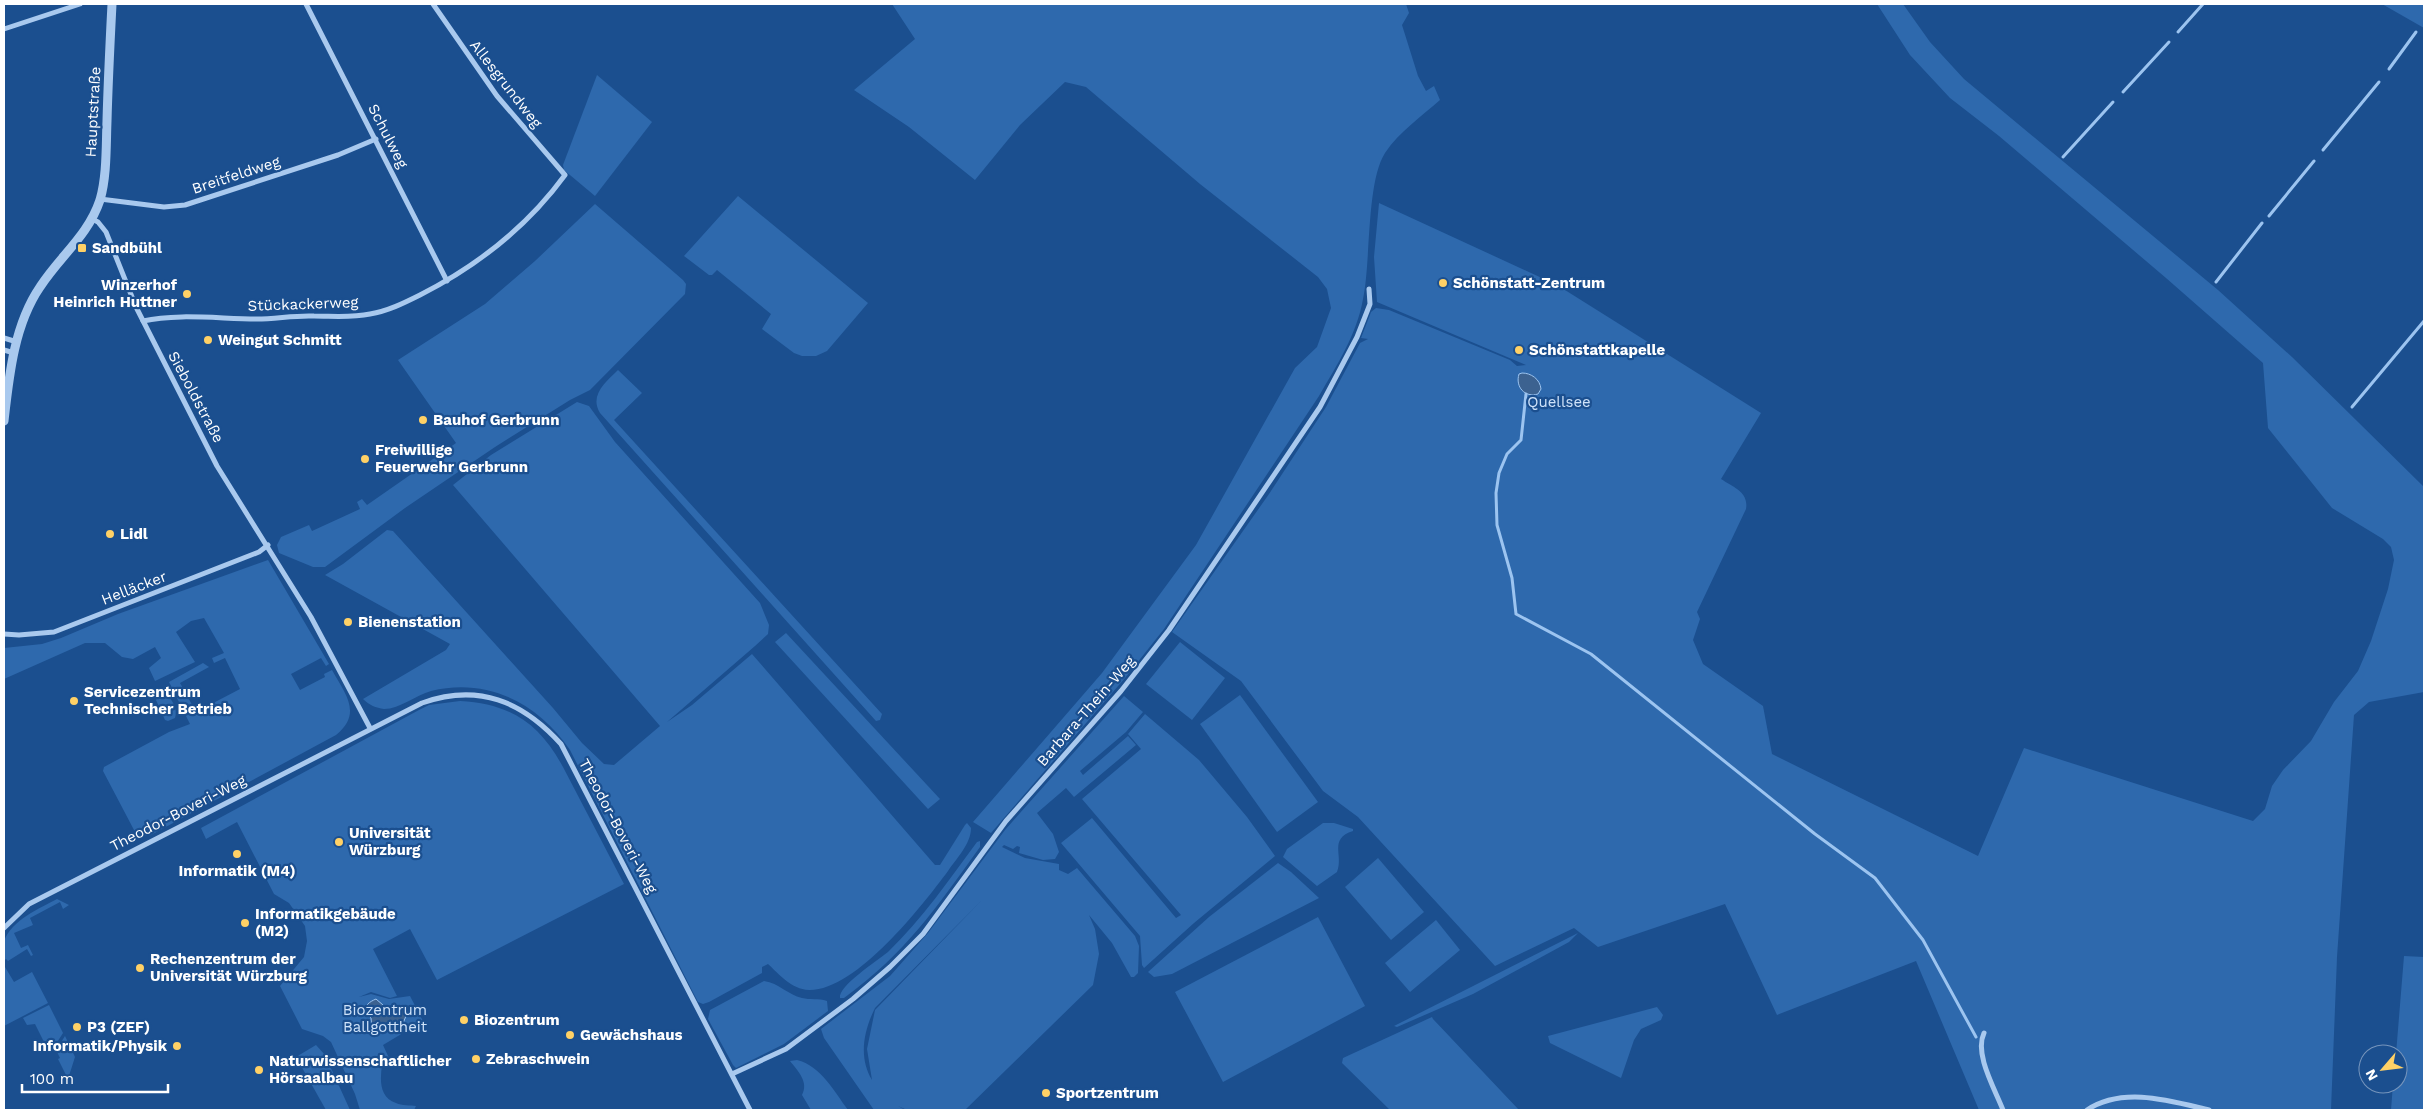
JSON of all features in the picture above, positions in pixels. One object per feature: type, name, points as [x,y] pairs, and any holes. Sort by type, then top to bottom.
[{"type":"street","points":[[4,29],[80,4]]},
{"type":"street","name":"Hauptstraße","points":[[4,421],[9,374],[14,353],[38,290],[83,235],[100,199],[105,168],[112,4]]},
{"type":"street","name":"Schulweg","points":[[306,4],[447,281]]},
{"type":"street","name":"Allesgrundweg","points":[[433,4],[497,96],[565,175]]},
{"type":"street","name":"Breitfeldweg","points":[[100,199],[164,208],[185,205],[338,155],[376,139]]},
{"type":"street","name":"Stückackerweg","points":[[143,321],[163,318],[259,319],[356,316],[385,310],[447,281],[485,256],[518,228],[554,190],[565,175]]},
{"type":"street","name":"Sieboldstraße","points":[[92,219],[98,222],[106,232],[143,321],[217,466],[268,545],[336,663],[370,728]]},
{"type":"street","name":"Barbara-Thein-Weg","points":[[732,1074],[786,1049],[853,999],[923,934],[1006,821],[1121,691],[1169,630],[1320,407],[1341,370],[1370,304],[1369,289]]},
{"type":"street","points":[[4,338],[17,343]]},
{"type":"street","points":[[4,350],[14,353]]},
{"type":"street","name":"Helläcker","points":[[4,634],[19,635],[54,632],[258,552],[268,545]]},
{"type":"street","name":"Theodor-Boveri-Weg","points":[[4,928],[29,904],[422,703],[438,697],[461,694],[495,698],[519,708],[550,732],[561,744],[750,1110]]},
{"type":"street","points":[[1984,1033],[1980,1042],[1980,1053],[2003,1110]]},
{"type":"street","points":[[2087,1110],[2109,1100],[2131,1097],[2160,1099],[2210,1110]]},
{"type":"green space","points":[[892,4],[1406,4],[1409,13],[1402,25],[1418,76],[1426,91],[1434,86],[1440,100],[1397,138],[1385,153],[1379,166],[1372,203],[1365,283],[1360,312],[1346,349],[1319,396],[1164,629],[1125,678],[991,833],[973,822],[1102,673],[1196,545],[1295,368],[1317,347],[1331,308],[1327,289],[1318,277],[1200,184],[1086,87],[1065,82],[1020,125],[975,180],[909,127],[854,90],[915,39]]},
{"type":"green space","name":"Quellsee","points":[[1877,4],[1903,4],[1930,42],[1964,79],[2218,290],[2292,357],[2424,487],[2424,692],[2369,702],[2354,715],[2337,957],[2331,1110],[1979,1110],[1916,961],[1777,1015],[1725,904],[1598,947],[1574,928],[1495,966],[1358,817],[1323,791],[1241,681],[1172,632],[1269,494],[1326,407],[1360,343],[1368,339],[1361,338],[1371,312],[1376,308],[1389,310],[1510,360],[1517,366],[1526,365],[1377,302],[1374,257],[1379,203],[1557,285],[1761,413],[1721,479],[1743,494],[1746,509],[1697,612],[1700,619],[1693,640],[1703,664],[1763,706],[1772,754],[1978,856],[2024,748],[2253,821],[2265,809],[2272,786],[2283,770],[2311,741],[2334,702],[2358,671],[2371,641],[2388,589],[2394,560],[2391,547],[2383,539],[2332,508],[2268,428],[2263,363],[1999,136],[1950,98],[1910,55]]},
{"type":"green space","points":[[2382,4],[2424,4],[2424,28]]},
{"type":"green space","points":[[597,75],[652,122],[595,196],[564,170],[563,165]]},
{"type":"green space","points":[[738,196],[868,303],[827,351],[816,356],[802,356],[794,353],[762,329],[771,314],[717,270],[712,275],[709,275],[684,256]]},
{"type":"green space","points":[[595,204],[683,280],[686,284],[685,294],[590,390],[570,400],[495,447],[405,508],[325,567],[313,567],[279,553],[277,545],[281,537],[309,525],[312,531],[360,509],[357,502],[362,499],[367,505],[456,443],[398,360],[485,304],[535,261]]},
{"type":"green space","points":[[618,370],[642,393],[614,420],[882,714],[880,720],[876,721],[600,413],[596,400],[600,389]]},
{"type":"green space","points":[[577,402],[589,406],[615,442],[760,603],[769,625],[768,634],[667,722],[692,705],[752,654],[935,865],[940,865],[967,823],[971,828],[969,840],[962,851],[905,924],[867,962],[847,977],[827,987],[809,990],[797,987],[786,981],[768,964],[762,967],[762,973],[709,1002],[703,1004],[698,1002],[570,750],[543,719],[527,707],[510,698],[491,691],[472,688],[431,691],[402,704],[384,709],[375,707],[363,699],[446,650],[450,644],[325,575],[343,564],[387,530],[393,531],[553,708],[582,743],[604,764],[614,765],[660,726],[453,485],[491,455]]},
{"type":"green space","points":[[268,560],[329,664],[326,666],[321,658],[291,674],[300,690],[325,677],[324,674],[332,670],[349,703],[349,719],[336,735],[149,836],[142,836],[134,830],[103,771],[104,767],[169,732],[190,724],[169,682],[203,663],[209,667],[180,683],[196,712],[240,689],[225,658],[214,663],[212,658],[224,653],[204,618],[191,621],[176,632],[195,662],[155,681],[149,668],[161,658],[155,647],[133,659],[122,657],[105,643],[85,643],[4,679],[4,648],[42,644],[61,638],[118,614]]},
{"type":"green space","points":[[786,633],[940,799],[928,809],[775,642]]},
{"type":"green space","points":[[1180,642],[1225,678],[1192,720],[1146,684]]},
{"type":"green space","points":[[164,693],[172,701],[176,711],[175,718],[168,721],[165,720],[156,700],[159,694]]},
{"type":"green space","points":[[1240,695],[1318,802],[1277,832],[1200,724]]},
{"type":"green space","points":[[1124,696],[1143,712],[1126,732],[1080,771],[1083,775],[1128,736],[1136,745],[1074,797],[1066,788],[1037,813],[1053,834],[1059,852],[1055,859],[1043,860],[1019,853],[1020,847],[1017,846],[1013,849],[1004,845],[1002,847],[1025,858],[1059,864],[1059,870],[1068,874],[1077,868],[1135,936],[1139,946],[1138,973],[1131,977],[1112,943],[1089,915],[1095,929],[1099,954],[1093,985],[965,1110],[907,1110],[898,1106],[905,1110],[874,1110],[824,1038],[821,1029],[890,976],[928,933],[1005,830]],"holes":[[[982,900],[875,1010],[867,1049],[872,1080],[865,1062],[864,1044],[868,1025],[875,1008]]]},
{"type":"green space","name":"Biozentrum Ballgottheit","points":[[460,701],[494,706],[509,712],[522,719],[544,739],[563,767],[624,884],[437,980],[410,929],[373,949],[397,996],[390,998],[371,992],[359,997],[371,994],[389,999],[410,996],[423,1021],[383,1045],[389,1058],[364,1057],[362,1063],[382,1065],[381,1082],[386,1097],[398,1104],[416,1106],[414,1110],[360,1110],[355,1094],[331,1042],[323,1036],[302,1029],[280,986],[304,957],[307,941],[305,926],[289,903],[274,894],[237,822],[206,839],[201,828],[429,705]]},
{"type":"green space","points":[[1145,714],[1199,760],[1247,817],[1275,856],[1194,923],[1144,968],[1142,965],[1140,936],[1061,843],[1092,818],[1176,918],[1181,915],[1082,799],[1141,749],[1128,734]]},
{"type":"green space","points":[[1323,823],[1334,823],[1353,829],[1353,831],[1345,834],[1339,843],[1339,866],[1337,872],[1317,886],[1283,857],[1287,849]]},
{"type":"green space","points":[[980,841],[980,847],[949,890],[903,947],[866,981],[844,998],[840,998],[841,993],[851,981],[888,952],[912,926],[935,899],[977,842]]},
{"type":"green space","points":[[1378,858],[1424,912],[1391,940],[1345,887]]},
{"type":"green space","points":[[1278,863],[1291,872],[1319,898],[1172,974],[1154,977],[1148,972],[1209,917]]},
{"type":"green space","points":[[57,899],[69,905],[63,909],[60,902],[30,918],[33,925],[14,933],[21,948],[28,945],[33,955],[31,956],[27,949],[8,961],[6,959],[4,961],[3,943],[13,927],[27,916]]},
{"type":"green space","points":[[1318,917],[1365,1006],[1223,1082],[1175,992]]},
{"type":"green space","points":[[1436,920],[1460,950],[1410,992],[1385,963]]},
{"type":"green space","points":[[1578,933],[1569,942],[1473,994],[1397,1027],[1394,1026]]},
{"type":"green space","points":[[2404,956],[2424,957],[2424,1110],[2391,1110],[2392,1094],[2408,1094],[2408,1044],[2397,1044]]},
{"type":"green space","points":[[5,967],[14,982],[32,972],[48,1003],[4,1026]]},
{"type":"green space","points":[[764,981],[805,999],[827,1001],[828,1011],[784,1044],[736,1068],[708,1019],[710,1010]]},
{"type":"green space","points":[[49,1005],[63,1033],[54,1047],[48,1050],[35,1024],[27,1025],[23,1018]]},
{"type":"green space","points":[[1657,1007],[1663,1015],[1661,1020],[1641,1029],[1634,1040],[1621,1078],[1550,1043],[1548,1036]]},
{"type":"green space","points":[[1432,1017],[1519,1110],[1390,1110],[1342,1063],[1343,1058]]},
{"type":"green space","points":[[65,1036],[75,1057],[68,1079],[58,1059],[60,1058],[56,1050]]},
{"type":"green space","points":[[316,1045],[325,1055],[350,1110],[326,1110],[296,1057]]},
{"type":"green space","points":[[797,1060],[806,1063],[820,1073],[848,1110],[811,1110],[802,1095],[804,1086],[802,1077],[790,1061]]},
{"type":"shaded area","points":[[1519,374],[1532,375],[1537,380],[1541,389],[1538,394],[1525,393],[1522,390],[1518,379]]},
{"type":"shaded area","points":[[376,999],[390,1011],[398,1006],[404,1007],[406,1016],[401,1028],[372,1032],[371,1018],[365,1010],[371,1001]]},
{"type":"waterway","points":[[2178,32],[2203,4]]},
{"type":"waterway","points":[[2389,69],[2416,32]]},
{"type":"waterway","points":[[2123,92],[2169,42]]},
{"type":"waterway","points":[[2323,150],[2379,82]]},
{"type":"waterway","points":[[2063,157],[2113,102]]},
{"type":"waterway","points":[[2269,216],[2314,161]]},
{"type":"waterway","points":[[2216,282],[2262,223]]},
{"type":"waterway","points":[[2352,407],[2424,321]]},
{"type":"waterway","points":[[1526,394],[1521,440],[1507,454],[1499,473],[1496,493],[1497,525],[1512,578],[1516,614],[1591,654],[1815,834],[1875,878],[1923,940],[1976,1037]]},
{"type":"place","name":"Sandbühl","points":[[82,248]]},
{"type":"place","name":"Schönstatt-Zentrum","points":[[1443,283]]},
{"type":"place","name":"Winzerhof Heinrich Huttner","points":[[187,294]]},
{"type":"place","name":"Weingut Schmitt","points":[[208,340]]},
{"type":"place","name":"Schönstattkapelle","points":[[1519,350]]},
{"type":"place","name":"Bauhof Gerbrunn","points":[[423,420]]},
{"type":"place","name":"Freiwillige Feuerwehr Gerbrunn","points":[[365,459]]},
{"type":"place","name":"Lidl","points":[[110,534]]},
{"type":"place","name":"Bienenstation","points":[[348,622]]},
{"type":"place","name":"Servicezentrum Technischer Betrieb","points":[[74,701]]},
{"type":"place","name":"Universität Würzburg","points":[[339,842]]},
{"type":"place","name":"Informatik (M4)","points":[[237,854]]},
{"type":"place","name":"Informatikgebäude (M2)","points":[[245,923]]},
{"type":"place","name":"Rechenzentrum der Universität Würzburg","points":[[140,968]]},
{"type":"place","name":"Biozentrum","points":[[464,1020]]},
{"type":"place","name":"P3 (ZEF)","points":[[77,1027]]},
{"type":"place","name":"Gewächshaus","points":[[570,1035]]},
{"type":"place","name":"Informatik/Physik","points":[[177,1046]]},
{"type":"place","name":"Zebraschwein","points":[[476,1059]]},
{"type":"place","name":"Naturwissenschaftlicher Hörsaalbau","points":[[259,1070]]},
{"type":"place","name":"Sportzentrum","points":[[1046,1093]]}]
